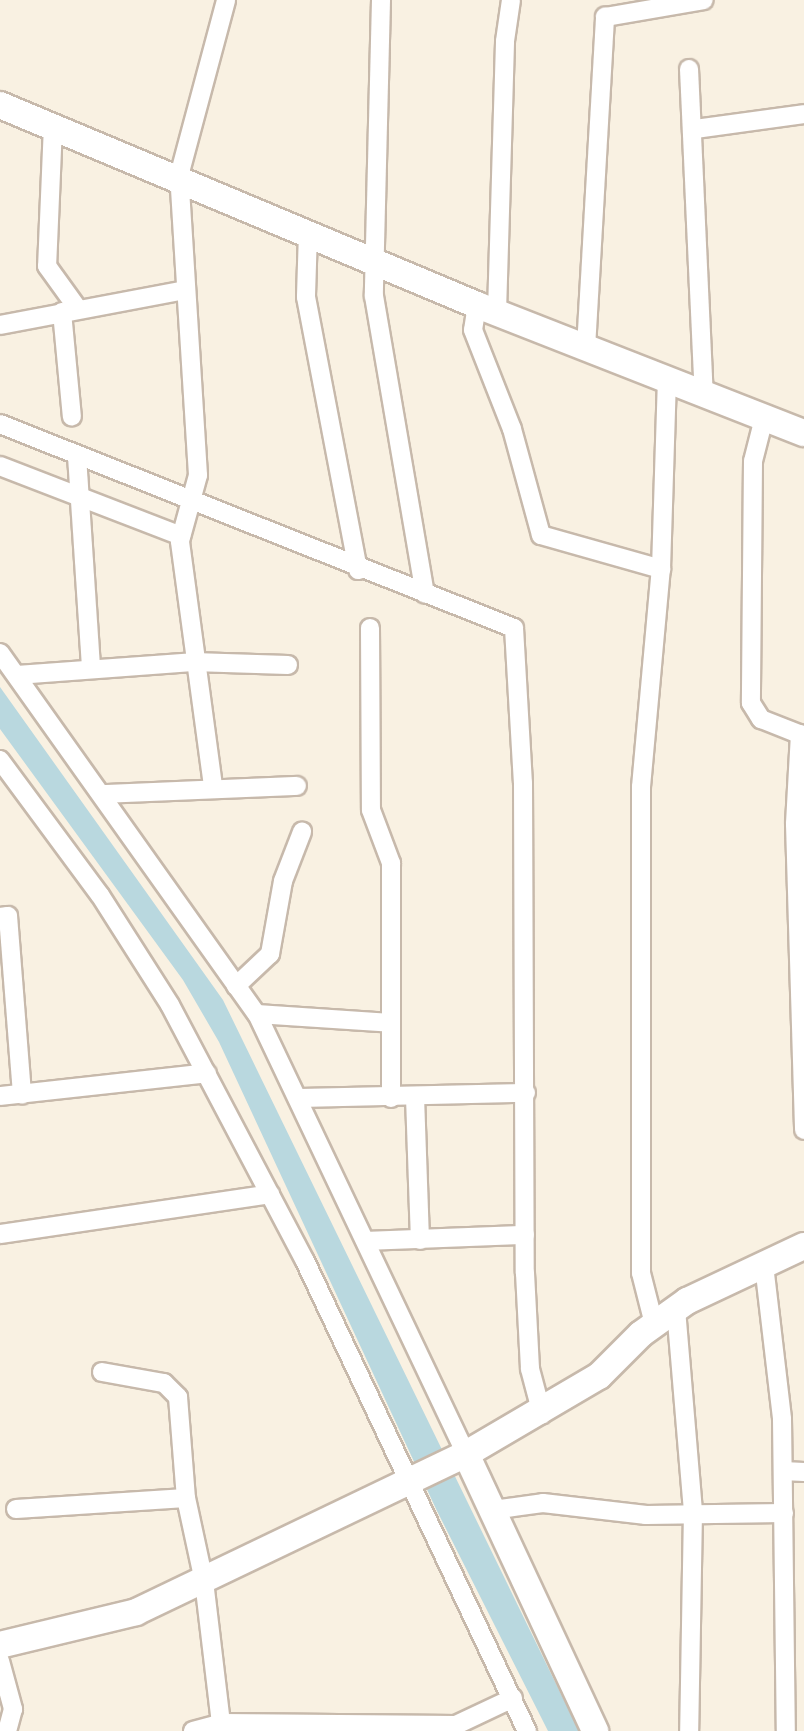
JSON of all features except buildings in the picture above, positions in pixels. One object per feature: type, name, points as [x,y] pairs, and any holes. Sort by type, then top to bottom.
[{"type":"street","points":[[213,786],[192,662],[181,536],[198,475],[179,176],[226,0]]},
{"type":"street","points":[[381,0],[372,260],[425,594]]},
{"type":"street","points":[[511,0],[487,309],[473,330],[512,429],[541,534],[661,569]]},
{"type":"street","points":[[586,348],[603,23],[615,10],[704,0]]},
{"type":"street","points":[[689,69],[695,129],[704,396]]},
{"type":"street","points":[[0,105],[179,176],[487,309],[804,433]]},
{"type":"street","points":[[695,129],[804,114]]},
{"type":"street","points":[[53,125],[47,266],[70,310],[72,417]]},
{"type":"street","points":[[308,232],[306,297],[358,569]]},
{"type":"street","points":[[0,325],[186,290]]},
{"type":"street","points":[[654,1324],[641,1273],[641,787],[661,569],[667,380]]},
{"type":"street","points":[[764,418],[752,461],[751,703],[761,719],[802,735],[795,824],[802,929],[804,1130]]},
{"type":"street","points":[[0,424],[190,503],[514,628],[523,783],[525,1235],[530,1369],[542,1415]]},
{"type":"street","points":[[77,456],[91,669]]},
{"type":"street","points":[[0,466],[181,536]]},
{"type":"street","points":[[370,628],[371,810],[391,863],[391,1098]]},
{"type":"street","points":[[0,653],[104,794],[257,1014],[367,1241],[461,1456],[493,1510],[595,1731]]},
{"type":"street","points":[[17,675],[192,662],[288,665]]},
{"type":"street","points":[[0,760],[100,895],[207,1073],[413,1480],[527,1731]]},
{"type":"street","points":[[104,794],[213,786],[297,786]]},
{"type":"street","points":[[236,986],[270,954],[283,881],[302,832]]},
{"type":"street","points":[[0,917],[8,916],[22,1094]]},
{"type":"street","points":[[257,1014],[391,1023]]},
{"type":"street","points":[[0,1096],[207,1073]]},
{"type":"street","points":[[298,1098],[526,1093]]},
{"type":"street","points":[[415,1097],[420,1240]]},
{"type":"street","points":[[0,1234],[270,1194]]},
{"type":"street","points":[[367,1241],[525,1235]]},
{"type":"street","points":[[0,1645],[108,1622],[204,1581],[413,1480],[542,1415],[599,1376],[654,1324],[676,1309],[804,1246]]},
{"type":"street","points":[[764,1265],[783,1471],[784,1513],[795,1578],[786,1731]]},
{"type":"street","points":[[676,1309],[693,1510],[689,1731]]},
{"type":"street","points":[[102,1372],[164,1383],[176,1391],[186,1498],[204,1581],[222,1727]]},
{"type":"street","points":[[783,1471],[804,1472]]},
{"type":"street","points":[[16,1509],[186,1498]]},
{"type":"street","points":[[493,1510],[530,1503],[646,1515],[693,1510],[784,1513]]},
{"type":"street","points":[[0,1661],[13,1709],[7,1731]]},
{"type":"street","points":[[193,1731],[222,1727],[456,1725],[513,1698]]},
{"type":"water","points":[[0,687],[223,1000],[579,1731],[548,1731],[437,1511],[219,1042],[183,980],[0,729]]}]
